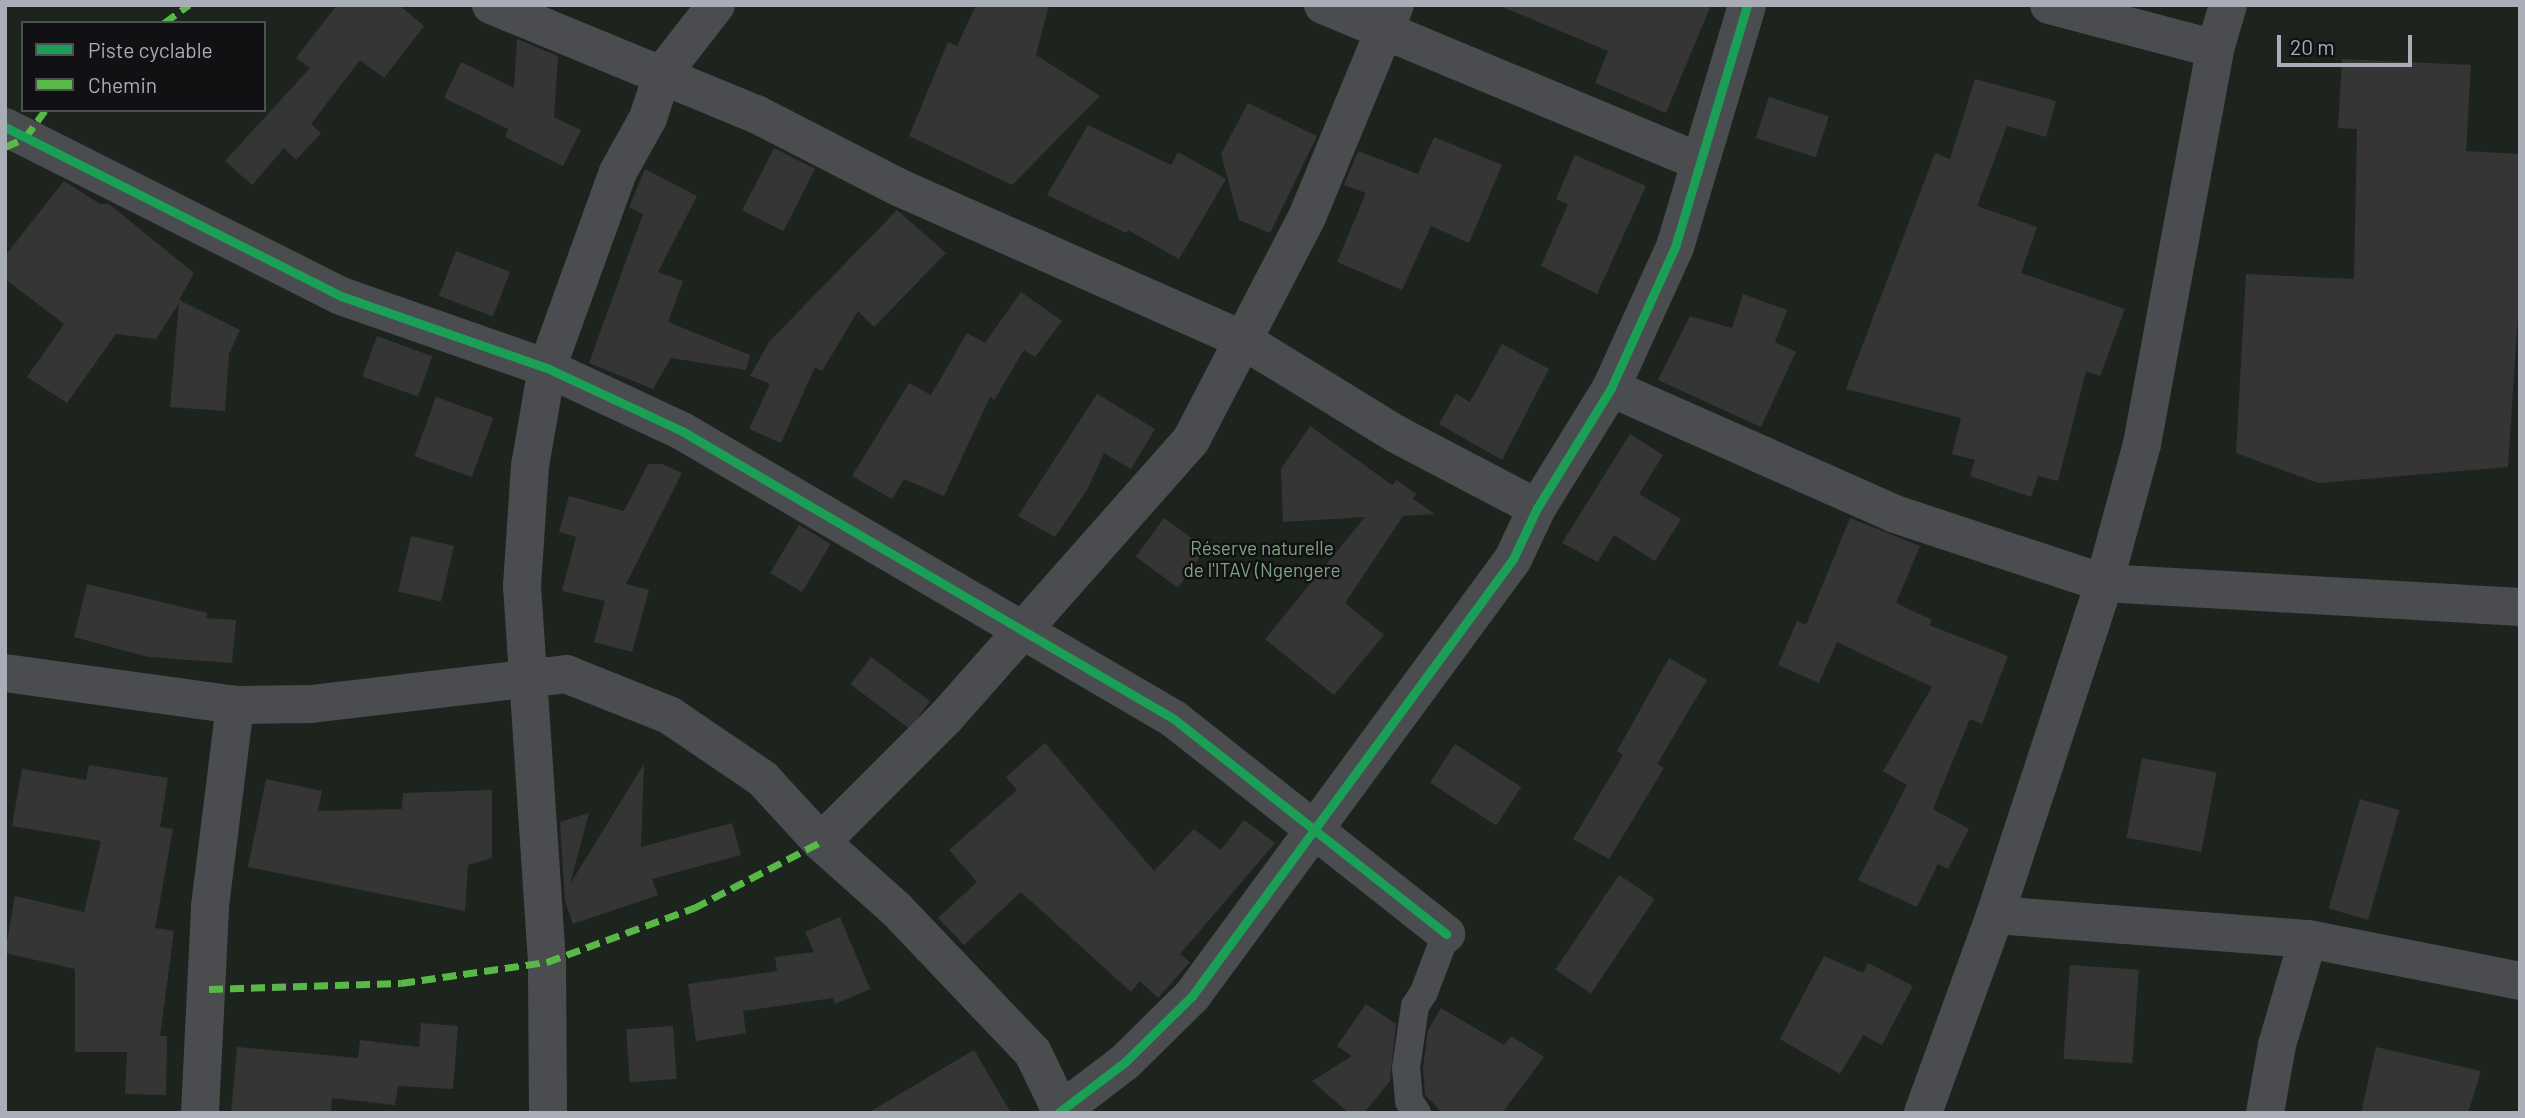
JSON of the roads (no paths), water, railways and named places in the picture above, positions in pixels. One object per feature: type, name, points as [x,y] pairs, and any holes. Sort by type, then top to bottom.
[{"type":"street","points":[[491,5],[663,73],[756,114],[898,187],[1241,339],[1396,434],[1537,508]]},
{"type":"street","points":[[548,1113],[547,962],[526,681],[522,586],[530,466],[547,368],[618,172],[648,118],[663,73],[716,5]]},
{"type":"street","points":[[1323,5],[1390,19],[1698,161]]},
{"type":"street","points":[[5,673],[235,705],[311,704],[526,681],[566,674],[669,715],[763,779],[821,842],[897,910],[1033,1053],[1061,1112],[1125,1062],[1192,996],[1317,831],[1513,559],[1537,508],[1611,388],[1675,247],[1698,161],[1747,5]]},
{"type":"street","points":[[2049,5],[2215,49]]},
{"type":"street","points":[[1923,1113],[1995,915],[2104,583],[2142,444],[2215,49],[2228,5]]},
{"type":"street","points":[[821,842],[946,717],[1191,440],[1241,339],[1307,217],[1390,19]]},
{"type":"street","points":[[5,127],[341,296],[547,368],[682,431],[1174,719],[1446,934]]},
{"type":"street","points":[[1611,388],[1895,514],[2104,583],[2520,607]]},
{"type":"street","points":[[200,1113],[210,906],[235,705]]},
{"type":"street","points":[[1995,915],[2308,939],[2520,981]]},
{"type":"street","points":[[2265,1113],[2277,1045],[2308,939]]},
{"type":"lane","points":[[1417,1113],[1409,1101],[1406,1068],[1415,1006],[1446,934]]},
{"type":"park label","name":"Réserve naturelle de l'ITAV (Ngengere","points":[[1262,559]]}]
